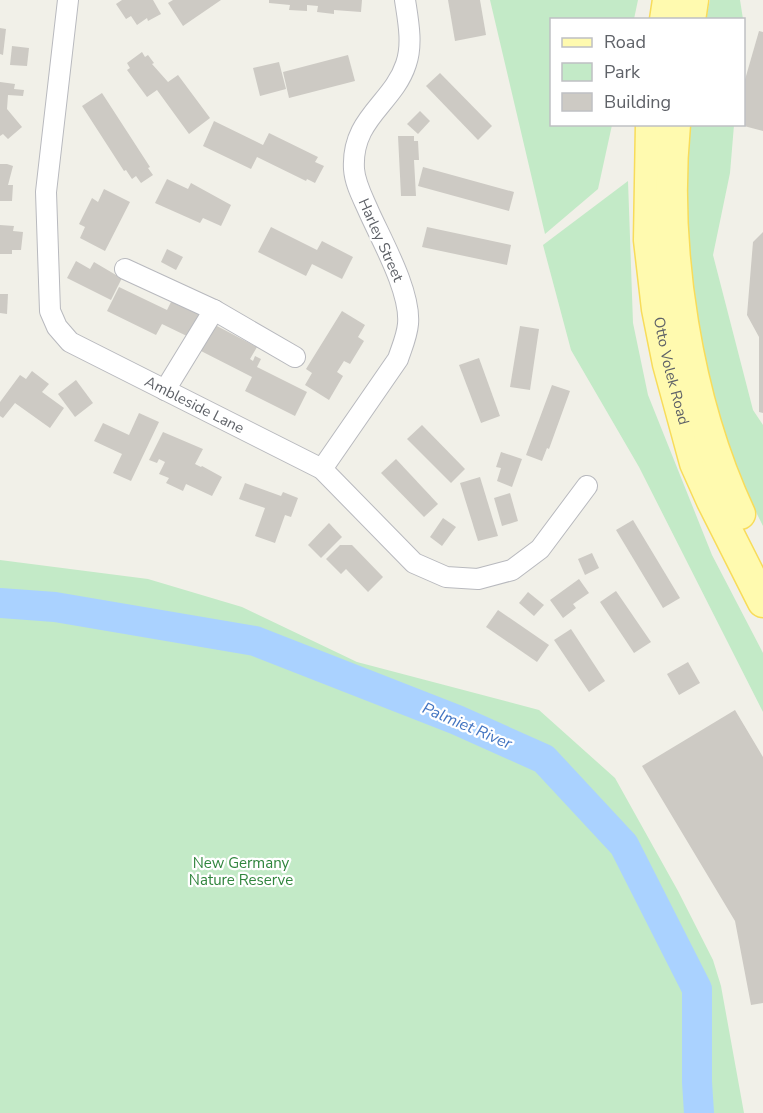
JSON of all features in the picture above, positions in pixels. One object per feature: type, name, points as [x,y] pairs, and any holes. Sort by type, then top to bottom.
[{"type":"main road","points":[[665,18],[668,0]]},
{"type":"main road","points":[[690,18],[693,0]]},
{"type":"main road","name":"Otto Volek Road","points":[[651,126],[649,240],[657,309],[668,364],[695,463],[763,602]]},
{"type":"main road","name":"Otto Volek Road","points":[[675,126],[674,251],[691,362],[705,418],[730,493],[763,563]]},
{"type":"street","name":"Ambleside Lane","points":[[68,0],[46,192],[50,311],[57,327],[70,342],[322,469],[414,563],[446,577],[460,579],[493,577],[512,570],[540,549],[587,486]]},
{"type":"street","name":"Harley Street","points":[[322,469],[398,359],[407,331],[408,306],[358,188],[354,170],[357,142],[364,126],[399,80],[406,64],[409,49],[405,0]]},
{"type":"street","points":[[125,269],[214,310],[295,357]]},
{"type":"street","points":[[165,390],[214,310]]},
{"type":"green space","points":[[490,0],[638,0],[634,18],[550,18],[550,126],[612,126],[598,189],[545,234]]},
{"type":"green space","points":[[710,0],[740,0],[743,18],[706,18]]},
{"type":"green space","points":[[691,126],[734,126],[730,173],[713,255],[753,410],[763,425],[763,526],[727,445],[706,377],[689,264],[686,208]]},
{"type":"green space","points":[[628,181],[633,323],[648,395],[712,555],[763,653],[763,712],[639,467],[571,350],[543,245]]},
{"type":"green space","name":"New Germany Nature Reserve","points":[[0,560],[148,579],[242,607],[357,662],[539,710],[615,778],[678,891],[713,960],[721,986],[744,1113],[0,1113]]},
{"type":"building","points":[[122,0],[153,0],[161,14],[148,21],[147,18],[137,25],[131,16],[126,19],[116,4]]},
{"type":"building","points":[[173,0],[221,0],[183,26],[168,3]]},
{"type":"building","points":[[269,0],[362,0],[361,12],[334,10],[334,14],[317,12],[318,6],[307,5],[307,11],[289,10],[290,5],[269,3]]},
{"type":"building","points":[[448,0],[480,0],[486,35],[455,41]]},
{"type":"building","points":[[0,28],[6,29],[3,55],[0,54]]},
{"type":"building","points":[[759,31],[763,32],[763,131],[744,126],[745,80]]},
{"type":"building","points":[[12,46],[29,48],[27,66],[10,65]]},
{"type":"building","points":[[142,52],[145,57],[148,55],[154,63],[152,64],[168,82],[178,75],[210,118],[189,134],[157,90],[147,97],[127,70],[130,68],[127,63]]},
{"type":"building","points":[[348,55],[355,81],[289,98],[283,72]]},
{"type":"building","points":[[279,62],[286,89],[260,96],[253,68]]},
{"type":"building","points":[[440,73],[492,126],[478,140],[426,86]]},
{"type":"building","points":[[0,82],[15,84],[14,89],[24,90],[23,96],[8,95],[7,109],[22,127],[8,139],[3,134],[0,136]]},
{"type":"building","points":[[102,93],[150,167],[148,168],[153,175],[141,183],[136,176],[132,179],[126,170],[124,171],[82,106]]},
{"type":"building","points":[[420,111],[430,121],[418,134],[407,124]]},
{"type":"building","points":[[214,121],[263,145],[269,133],[318,157],[315,162],[324,166],[315,183],[307,179],[306,181],[257,157],[251,169],[203,146]]},
{"type":"building","points":[[398,136],[414,136],[414,141],[418,141],[419,160],[414,160],[416,196],[401,196]]},
{"type":"building","points":[[0,164],[13,166],[8,185],[13,185],[12,201],[0,201]]},
{"type":"building","points":[[423,167],[514,192],[509,211],[418,186]]},
{"type":"building","points":[[167,179],[188,189],[191,183],[231,205],[221,226],[203,218],[200,223],[155,203]]},
{"type":"building","points":[[104,189],[130,202],[105,251],[80,238],[85,227],[79,224],[92,198],[98,202]]},
{"type":"building","points":[[0,225],[14,226],[13,231],[23,232],[21,250],[12,250],[12,254],[0,254]]},
{"type":"building","points":[[271,227],[317,250],[322,241],[353,257],[342,279],[312,264],[306,276],[258,252]]},
{"type":"building","points":[[427,227],[511,245],[507,265],[422,247]]},
{"type":"building","points":[[763,232],[763,413],[759,412],[759,337],[747,315],[753,242]]},
{"type":"building","points":[[167,249],[183,257],[176,270],[161,262]]},
{"type":"building","points":[[76,261],[90,269],[94,262],[116,275],[117,273],[123,276],[111,300],[67,278]]},
{"type":"building","points":[[119,287],[167,310],[172,300],[179,303],[178,305],[203,315],[191,338],[162,324],[156,335],[107,311]]},
{"type":"building","points":[[0,294],[8,294],[7,314],[0,313]]},
{"type":"building","points":[[342,311],[365,325],[358,337],[364,341],[350,364],[344,361],[337,372],[343,376],[329,400],[305,385],[312,373],[306,369]]},
{"type":"building","points":[[215,325],[257,347],[250,359],[253,361],[255,356],[261,359],[257,367],[307,392],[295,416],[245,391],[252,377],[201,351]]},
{"type":"building","points":[[520,326],[539,329],[530,390],[510,387]]},
{"type":"building","points":[[479,358],[500,416],[481,423],[459,365]]},
{"type":"building","points":[[32,371],[49,384],[42,392],[64,408],[50,428],[15,403],[3,418],[0,416],[0,402],[20,375],[26,379]]},
{"type":"building","points":[[76,380],[93,403],[75,417],[58,394]]},
{"type":"building","points":[[552,385],[570,391],[549,449],[547,448],[542,461],[526,455]]},
{"type":"building","points":[[139,413],[159,422],[131,481],[113,473],[122,454],[94,441],[103,423],[129,435]]},
{"type":"building","points":[[422,425],[465,469],[451,483],[407,439]]},
{"type":"building","points":[[163,432],[203,449],[195,464],[222,477],[212,496],[186,484],[183,491],[166,483],[169,478],[159,474],[165,462],[159,459],[157,463],[149,460]]},
{"type":"building","points":[[501,452],[522,459],[512,487],[497,481],[501,468],[496,467]]},
{"type":"building","points":[[396,459],[438,504],[424,517],[381,473]]},
{"type":"building","points":[[480,477],[498,536],[478,541],[460,483]]},
{"type":"building","points":[[245,483],[281,496],[283,492],[298,498],[291,517],[285,515],[275,543],[255,536],[265,508],[239,499]]},
{"type":"building","points":[[510,493],[518,521],[502,526],[494,498]]},
{"type":"building","points":[[443,518],[456,527],[442,546],[430,537]]},
{"type":"building","points":[[633,520],[680,598],[663,608],[616,530]]},
{"type":"building","points":[[329,523],[342,537],[321,558],[308,545]]},
{"type":"building","points":[[340,545],[352,545],[383,577],[368,592],[346,569],[341,574],[326,559]]},
{"type":"building","points":[[592,553],[599,568],[585,575],[578,559]]},
{"type":"building","points":[[579,579],[589,593],[573,604],[576,608],[563,618],[550,600]]},
{"type":"building","points":[[616,591],[651,642],[634,653],[600,602]]},
{"type":"building","points":[[528,592],[544,605],[534,616],[519,603]]},
{"type":"building","points":[[498,610],[549,645],[537,662],[486,627]]},
{"type":"building","points":[[571,629],[605,681],[589,692],[554,640]]},
{"type":"building","points":[[688,662],[700,683],[679,695],[667,674]]},
{"type":"building","points":[[735,710],[763,757],[763,1003],[751,1005],[735,921],[642,766]]},
{"type":"waterway","name":"Palmiet River","points":[[0,603],[55,607],[255,641],[457,720],[544,759],[624,845],[697,989],[699,1113]]}]
